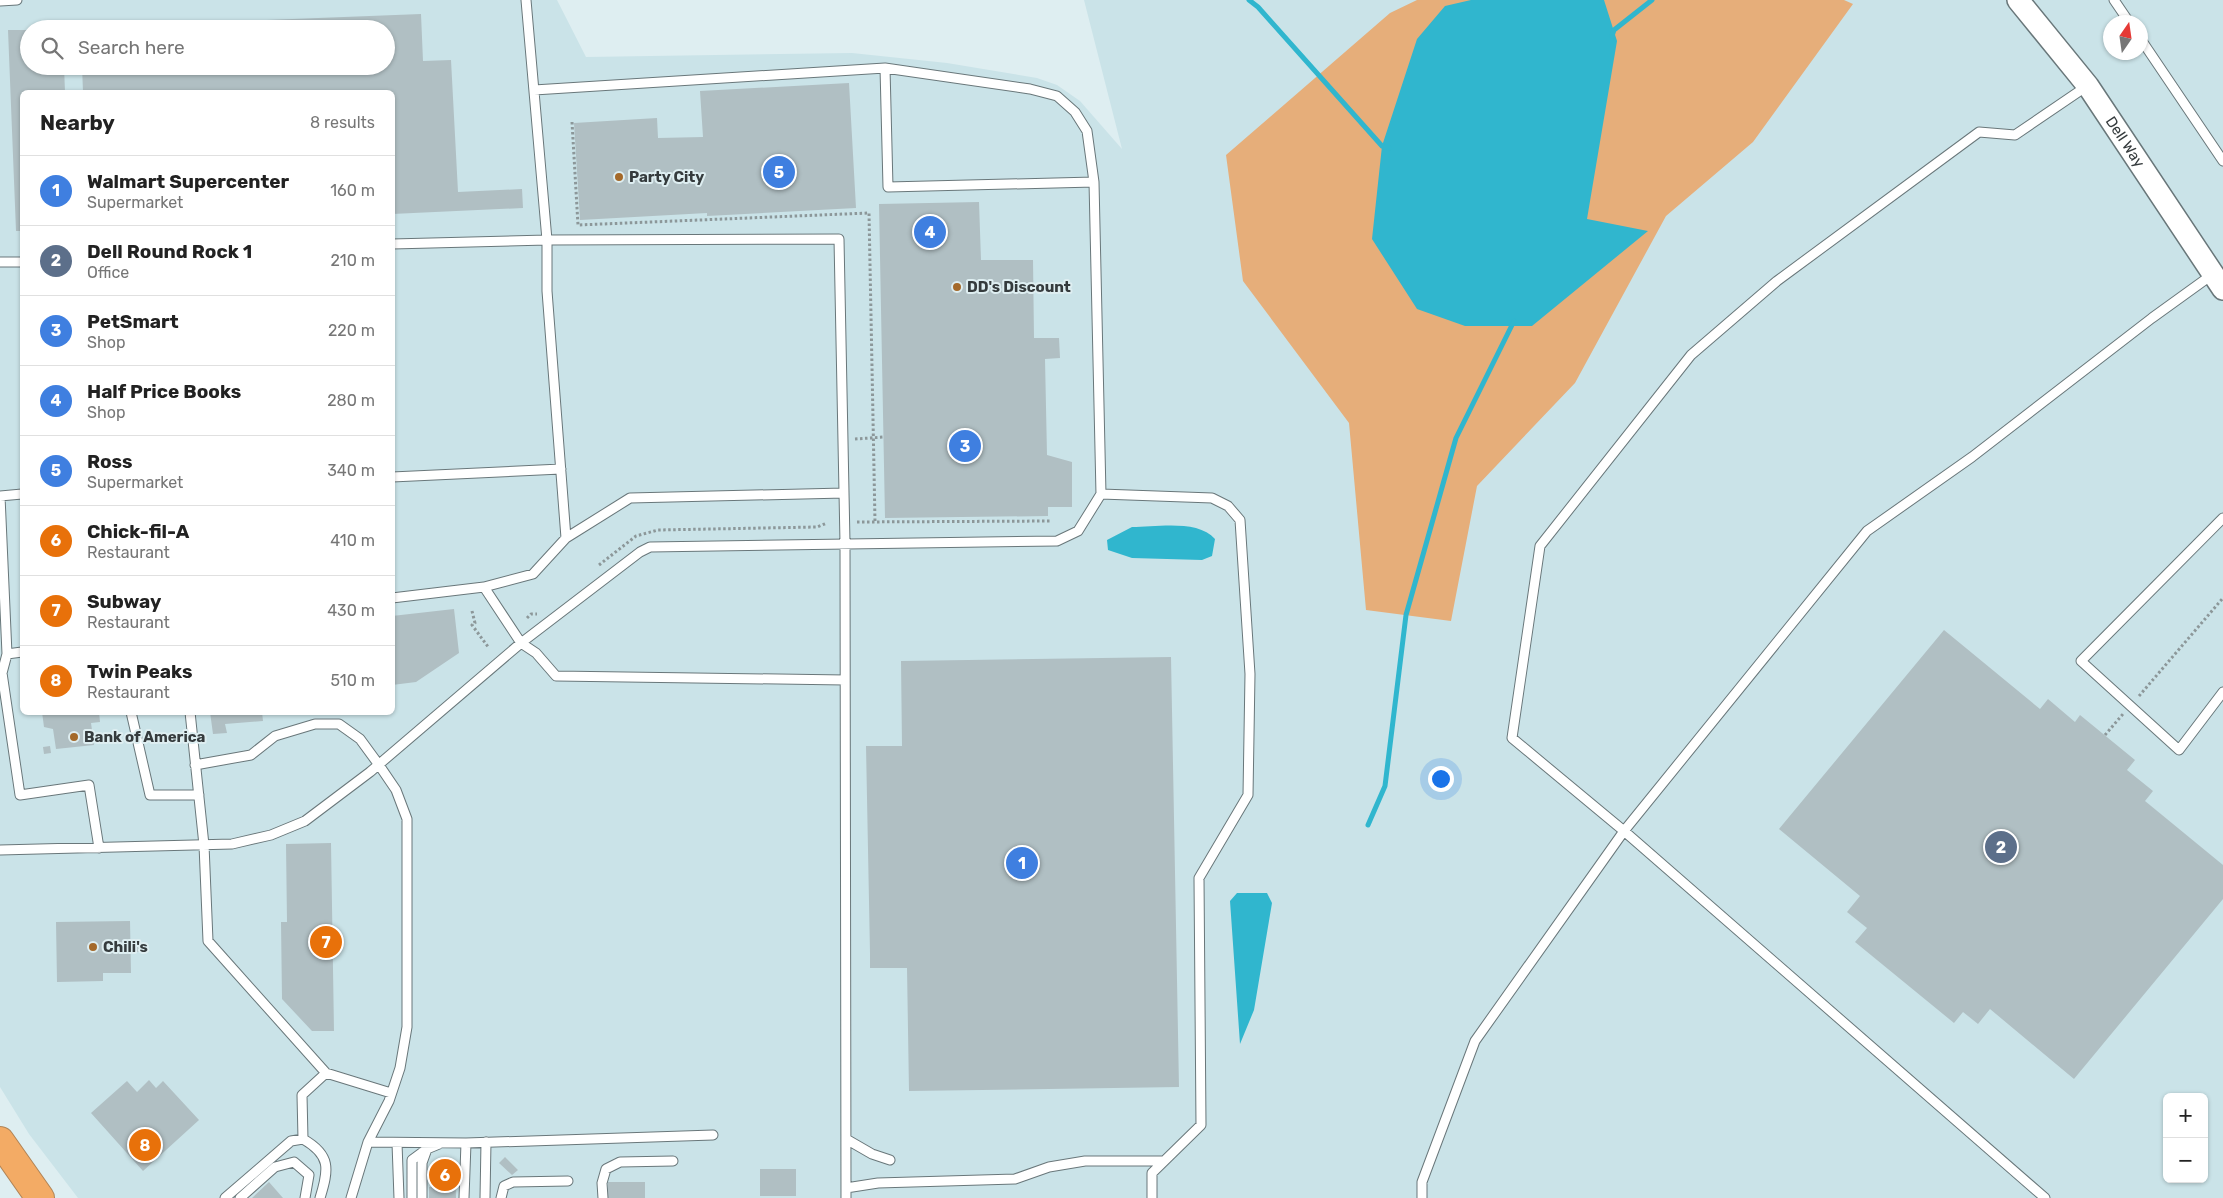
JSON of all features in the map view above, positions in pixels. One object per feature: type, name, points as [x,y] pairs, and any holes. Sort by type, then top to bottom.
[{"type":"highway","points":[[0,1141],[40,1198]]},
{"type":"street","name":"Dell Way","points":[[2018,0],[2088,86],[2218,282]]},
{"type":"lane","points":[[0,0],[17,0]]},
{"type":"lane","points":[[526,0],[547,240],[547,291],[566,538]]},
{"type":"lane","points":[[2114,0],[2125,15]]},
{"type":"lane","points":[[2148,50],[2223,161]]},
{"type":"lane","points":[[0,850],[232,844],[271,835],[305,821],[378,765],[521,643],[640,552],[650,547],[1057,541],[1078,530],[1101,494],[1094,182],[1087,131],[1075,112],[1056,96],[1030,89],[885,68],[534,90]]},
{"type":"lane","points":[[885,68],[888,187],[1094,182]]},
{"type":"lane","points":[[2045,1198],[1624,831],[1512,738],[1540,546],[1691,355],[1777,281],[1979,132],[2014,135],[2088,86]]},
{"type":"lane","points":[[395,244],[547,240],[838,239],[845,543],[846,1198]]},
{"type":"lane","points":[[0,262],[20,262]]},
{"type":"lane","points":[[1422,1198],[1422,1182],[1475,1041],[1624,831],[1867,531],[1972,457],[2152,318],[2218,282]]},
{"type":"lane","points":[[395,477],[560,469]]},
{"type":"lane","points":[[395,598],[484,587],[533,574],[566,538],[630,498],[844,493]]},
{"type":"lane","points":[[20,494],[0,496],[6,654],[2,673],[20,794],[89,785],[99,848]]},
{"type":"lane","points":[[1101,494],[1212,498],[1228,506],[1240,520],[1250,674],[1248,795],[1199,878],[1201,1125],[1152,1173],[1152,1198]]},
{"type":"lane","points":[[2223,518],[2081,661],[2179,750],[2223,692]]},
{"type":"lane","points":[[484,587],[521,643],[536,653],[556,676],[845,680]]},
{"type":"lane","points":[[6,654],[20,652]]},
{"type":"lane","points":[[132,715],[150,795],[199,794]]},
{"type":"lane","points":[[190,715],[204,845],[208,941],[326,1073],[392,1093]]},
{"type":"lane","points":[[195,765],[250,755],[275,736],[315,724],[339,724],[360,739],[396,790],[407,819],[407,1027],[400,1068],[392,1093],[368,1142],[351,1198]]},
{"type":"lane","points":[[303,1138],[302,1095],[326,1073]]},
{"type":"lane","points":[[368,1142],[466,1143],[713,1135]]},
{"type":"lane","points":[[225,1198],[291,1141],[303,1138],[317,1147],[324,1156],[325,1180],[320,1198]]},
{"type":"lane","points":[[846,1139],[872,1154],[890,1160]]},
{"type":"lane","points":[[485,1198],[486,1142]]},
{"type":"lane","points":[[397,1143],[399,1198]]},
{"type":"lane","points":[[412,1198],[412,1160],[442,1143]]},
{"type":"lane","points":[[464,1198],[466,1143]]},
{"type":"lane","points":[[422,1198],[422,1163],[427,1150]]},
{"type":"lane","points":[[846,1188],[878,1183],[1015,1179],[1049,1167],[1085,1160],[1164,1161]]},
{"type":"lane","points":[[603,1198],[602,1182],[606,1169],[620,1162],[673,1161]]},
{"type":"lane","points":[[240,1198],[275,1167],[294,1162],[310,1176],[305,1198]]},
{"type":"lane","points":[[501,1198],[504,1186],[513,1182],[568,1181]]},
{"type":"path","points":[[572,122],[578,225],[869,213],[875,522]]},
{"type":"path","points":[[855,440],[884,437]]},
{"type":"path","points":[[857,522],[1052,521]]},
{"type":"path","points":[[2105,735],[2223,598]]},
{"type":"path","points":[[472,611],[475,623],[472,625],[489,648]]},
{"type":"shaded area","points":[[0,0],[557,0],[586,57],[852,53],[947,63],[1037,78],[1057,85],[1080,101],[1122,149],[1084,0],[2223,0],[2223,1198],[78,1198],[29,1134],[0,1087]]},
{"type":"shaded area","points":[[1417,0],[1844,0],[1853,4],[1753,142],[1666,216],[1575,383],[1477,486],[1451,621],[1366,610],[1349,423],[1243,281],[1226,155],[1390,13]]},
{"type":"water","points":[[1471,0],[1604,0],[1617,41],[1587,219],[1648,231],[1532,326],[1465,326],[1417,309],[1372,239],[1382,146],[1417,39],[1445,6]]},
{"type":"water","points":[[1188,526],[1198,529],[1208,533],[1215,539],[1212,556],[1202,560],[1132,558],[1108,550],[1107,540],[1132,527]]},
{"type":"water","points":[[1237,893],[1267,893],[1272,903],[1254,1010],[1240,1044],[1230,901]]},
{"type":"building","points":[[421,14],[423,61],[451,60],[458,192],[522,189],[523,208],[395,214],[395,90],[83,90],[82,75],[395,75],[395,20],[266,20]]},
{"type":"building","points":[[8,30],[20,30],[20,75],[64,75],[65,90],[20,90],[20,231],[16,231]]},
{"type":"building","points":[[849,83],[856,208],[707,216],[707,213],[580,220],[574,123],[657,118],[658,138],[703,137],[700,91]]},
{"type":"building","points":[[979,202],[981,260],[1033,260],[1034,338],[1059,338],[1060,358],[1045,359],[1047,455],[1072,462],[1072,507],[1048,507],[1048,516],[885,518],[879,204]]},
{"type":"building","points":[[454,609],[459,653],[416,682],[395,685],[395,616]]},
{"type":"building","points":[[1944,630],[2040,709],[2048,699],[2075,722],[2080,715],[2135,760],[2127,770],[2153,791],[2145,801],[2223,865],[2223,899],[2074,1079],[1990,1009],[1978,1024],[1963,1012],[1954,1023],[1855,942],[1867,928],[1847,912],[1860,896],[1779,829]]},
{"type":"building","points":[[1171,657],[1179,1087],[909,1091],[907,968],[870,968],[866,746],[902,746],[901,661]]},
{"type":"building","name":"Bank of America","points":[[42,715],[99,715],[100,722],[91,723],[94,745],[56,749],[53,729],[44,727]]},
{"type":"building","points":[[210,715],[262,715],[263,721],[225,724],[227,733],[213,734]]},
{"type":"building","points":[[50,746],[51,753],[44,754],[43,747]]},
{"type":"building","points":[[331,843],[334,1031],[312,1031],[282,999],[281,922],[287,922],[286,844]]},
{"type":"building","name":"Chili's","points":[[130,921],[131,973],[103,973],[103,981],[57,982],[56,922]]},
{"type":"building","points":[[133,941],[140,941],[139,952],[133,952]]},
{"type":"building","points":[[149,1080],[156,1088],[163,1081],[199,1120],[143,1171],[91,1113],[127,1081],[137,1092]]},
{"type":"building","points":[[505,1157],[518,1170],[512,1175],[499,1163]]},
{"type":"building","points":[[434,1163],[455,1163],[456,1198],[429,1198],[429,1187],[434,1187]]},
{"type":"building","points":[[760,1169],[796,1169],[796,1196],[760,1196]]},
{"type":"building","points":[[269,1182],[283,1198],[252,1198]]},
{"type":"building","points":[[608,1182],[645,1182],[645,1198],[608,1198]]},
{"type":"waterway","points":[[1249,0],[1258,7],[1382,146],[1389,148]]},
{"type":"waterway","points":[[1612,36],[1614,30],[1652,0]]},
{"type":"waterway","points":[[1368,825],[1385,786],[1406,615],[1456,438],[1514,321]]},
{"type":"place","name":"Ross","points":[[779,172]]},
{"type":"place","name":"Party City","points":[[619,177]]},
{"type":"place","name":"Half Price Books","points":[[930,232]]},
{"type":"place","name":"DD's Discount","points":[[957,287]]},
{"type":"place","name":"PetSmart","points":[[965,446]]},
{"type":"place","name":"Bank of America","points":[[74,737]]},
{"type":"place","name":"Dell Round Rock 1","points":[[2001,847]]},
{"type":"place","name":"Walmart Supercenter","points":[[1022,863]]},
{"type":"place","name":"Subway","points":[[326,942]]},
{"type":"place","name":"Chili's","points":[[93,947]]},
{"type":"place","name":"Twin Peaks","points":[[145,1145]]},
{"type":"place","name":"Chick-fil-A","points":[[445,1175]]}]
